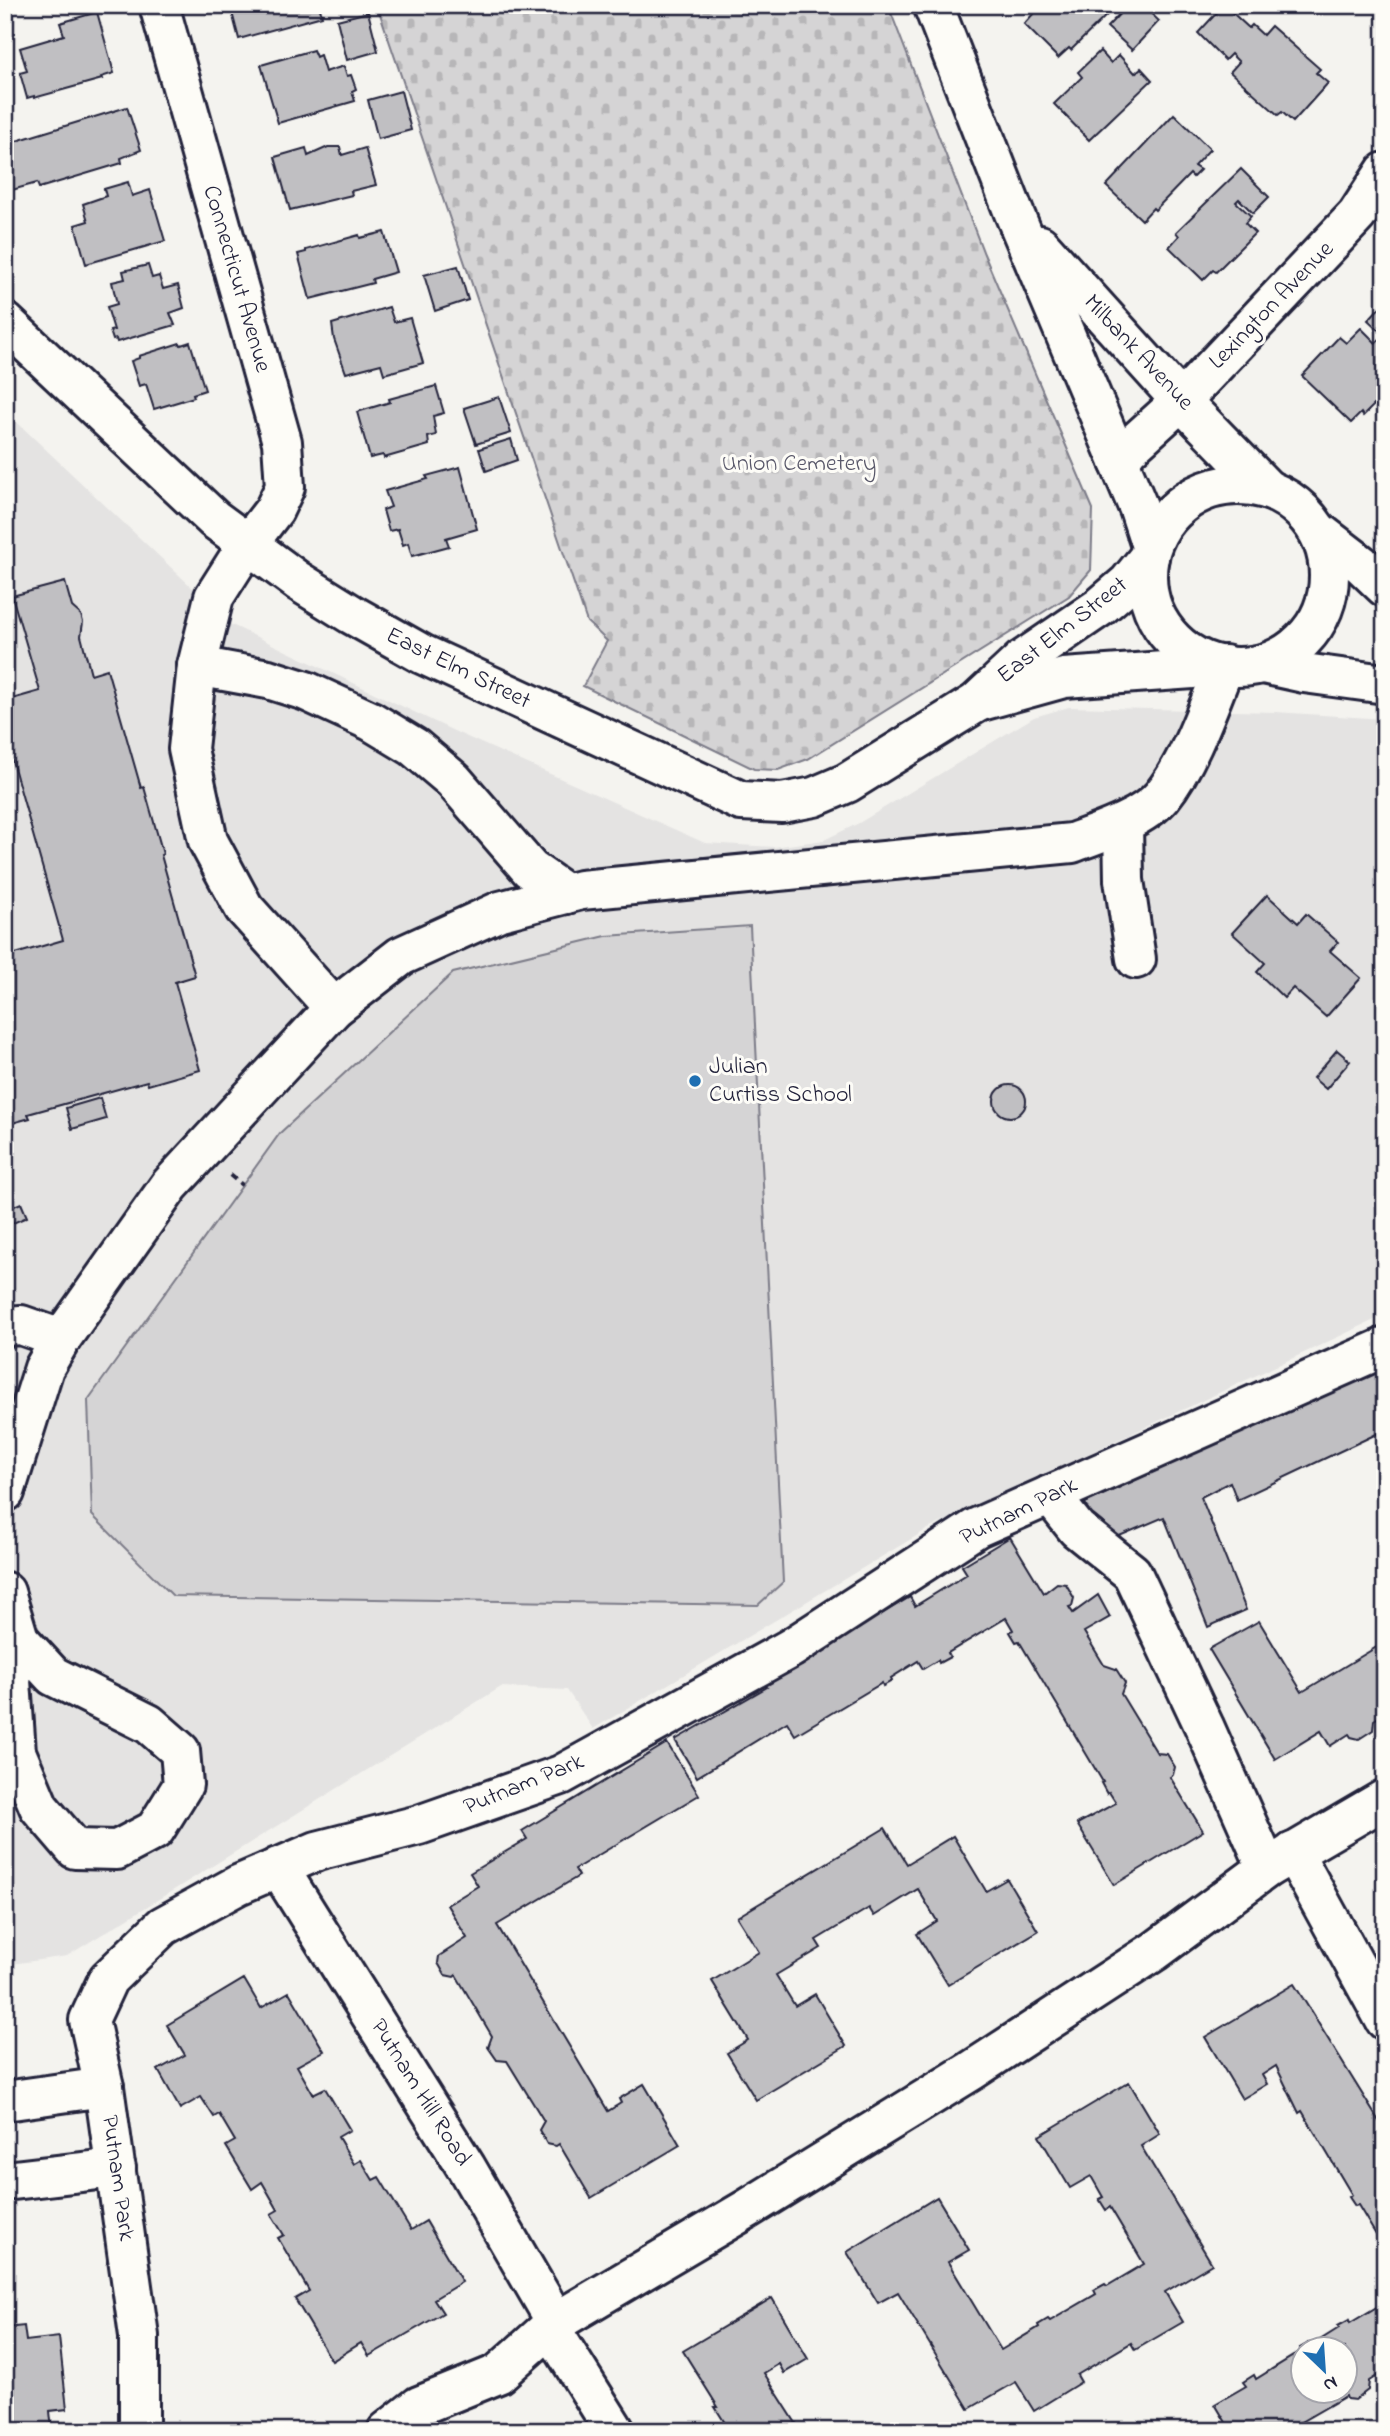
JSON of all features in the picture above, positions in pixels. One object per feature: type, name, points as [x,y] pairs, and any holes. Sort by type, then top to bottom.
[{"type":"street","name":"Connecticut Avenue","points":[[159,5],[282,442],[285,487],[274,510],[247,545],[214,597],[197,666],[188,750],[208,841],[244,908],[334,1008]]},
{"type":"street","name":"Milbank Avenue","points":[[933,5],[1014,214],[1119,462],[1150,551]]},
{"type":"street","name":"Lexington Avenue","points":[[1119,462],[1128,449],[1181,401],[1357,215],[1385,172]]},
{"type":"street","name":"Milbank Avenue","points":[[1014,214],[1059,268],[1181,401],[1266,488]]},
{"type":"street","name":"East Elm Street","points":[[5,322],[214,519],[247,545],[351,614],[422,654],[741,801],[782,803],[814,797],[846,783],[976,703],[1020,661],[1100,607],[1128,583],[1150,551]]},
{"type":"street","points":[[1245,484],[1266,488],[1284,496],[1304,511],[1319,532],[1329,558],[1329,592],[1322,614],[1307,636],[1285,654],[1264,664],[1242,667],[1218,665],[1185,652],[1172,641],[1157,619],[1149,599],[1146,570],[1150,551],[1165,520],[1189,498],[1216,486],[1245,484]]},
{"type":"street","points":[[1319,532],[1363,565],[1385,587]]},
{"type":"street","points":[[1264,664],[1304,673],[1385,684]]},
{"type":"street","name":"East Elm Street","points":[[976,703],[1064,678],[1218,665]]},
{"type":"street","points":[[5,1492],[44,1368],[61,1339],[170,1185],[334,1008],[401,956],[500,911],[595,888],[1072,843],[1123,824],[1161,797],[1184,760],[1218,665]]},
{"type":"street","points":[[197,666],[268,679],[306,691],[371,721],[414,747],[453,780],[530,870],[566,894]]},
{"type":"street","points":[[1123,824],[1124,880],[1136,960]]},
{"type":"street","points":[[5,1326],[21,1325],[61,1339]]},
{"type":"street","name":"Putnam Park","points":[[139,2431],[139,2336],[104,2087],[89,2020],[108,1979],[163,1926],[238,1885],[317,1851],[419,1825],[561,1775],[791,1648],[976,1528],[1385,1347]]},
{"type":"street","points":[[1050,1495],[1077,1529],[1132,1573],[1204,1726],[1280,1860],[1385,2020]]},
{"type":"street","points":[[5,1592],[19,1639],[53,1676],[149,1724],[180,1751],[183,1785],[155,1830],[117,1850],[75,1849],[39,1807],[16,1752],[11,1681],[19,1639]]},
{"type":"street","points":[[387,2431],[419,2406],[498,2374],[553,2324],[971,2071],[1156,1951],[1280,1860],[1385,1799]]},
{"type":"street","name":"Putnam Hill Road","points":[[278,1867],[466,2167],[615,2431]]},
{"type":"street","points":[[5,2101],[104,2087]]},
{"type":"street","points":[[5,2181],[116,2168]]},
{"type":"shaded area","name":"Julian Curtiss School","points":[[5,411],[232,625],[456,732],[705,843],[774,847],[824,840],[859,823],[1034,717],[1069,707],[1275,712],[1385,719],[1385,1315],[928,1529],[593,1729],[567,1690],[501,1687],[67,1956],[5,1965]]},
{"type":"green space","name":"Union Cemetery","points":[[377,5],[888,5],[984,254],[1093,509],[1091,570],[1069,596],[808,759],[778,770],[754,769],[583,686],[607,641],[587,622]]},
{"type":"green space","points":[[750,926],[783,1582],[758,1605],[173,1596],[92,1515],[88,1400],[280,1133],[453,973],[606,936]]},
{"type":"building","points":[[230,5],[319,5],[322,16],[239,39]]},
{"type":"building","points":[[1035,5],[1111,5],[1114,8],[1071,50],[1069,48],[1058,58],[1024,24],[1034,13],[1031,10]]},
{"type":"building","points":[[1128,5],[1142,5],[1159,21],[1132,50],[1107,27]]},
{"type":"building","points":[[1224,5],[1249,28],[1252,25],[1263,35],[1271,26],[1320,69],[1316,73],[1328,83],[1293,122],[1282,112],[1278,115],[1230,72],[1239,62],[1231,54],[1225,60],[1198,33]]},
{"type":"building","points":[[97,12],[114,73],[101,77],[102,79],[27,98],[20,73],[27,71],[20,48],[64,35],[60,23]]},
{"type":"building","points":[[368,12],[378,51],[347,60],[337,20]]},
{"type":"building","points":[[313,50],[316,57],[320,55],[325,72],[344,66],[356,89],[352,91],[355,101],[278,123],[261,65]]},
{"type":"building","points":[[1100,51],[1111,63],[1119,55],[1135,73],[1141,68],[1152,80],[1089,140],[1054,104],[1082,77],[1078,72]]},
{"type":"building","points":[[401,91],[411,130],[378,139],[368,100]]},
{"type":"building","points":[[127,107],[141,150],[121,158],[122,163],[39,188],[37,183],[5,192],[5,132],[9,130],[13,142]]},
{"type":"building","points":[[1174,114],[1210,149],[1194,166],[1200,170],[1193,177],[1190,174],[1142,220],[1106,186]]},
{"type":"building","points":[[328,147],[340,147],[342,155],[365,148],[376,185],[351,191],[352,195],[290,210],[275,157],[306,148],[308,156]]},
{"type":"building","points":[[1241,169],[1269,197],[1253,213],[1239,199],[1236,202],[1251,216],[1245,223],[1255,233],[1216,272],[1213,270],[1203,280],[1169,247],[1179,236],[1176,232]]},
{"type":"building","points":[[128,182],[132,196],[150,190],[165,241],[86,264],[75,225],[88,221],[83,204],[106,196],[104,189]]},
{"type":"building","points":[[384,232],[396,272],[372,279],[373,283],[310,299],[298,254],[359,235],[360,238]]},
{"type":"building","points":[[148,265],[152,278],[159,276],[163,289],[178,285],[184,308],[170,313],[175,325],[117,342],[116,339],[113,340],[110,331],[114,330],[107,307],[117,304],[112,282],[125,279],[123,271]]},
{"type":"building","points":[[458,266],[468,300],[435,311],[424,275]]},
{"type":"building","points":[[1381,306],[1385,310],[1385,336],[1368,320]]},
{"type":"building","points":[[389,307],[394,322],[410,318],[423,363],[384,374],[381,364],[346,373],[334,339],[332,324]]},
{"type":"building","points":[[1361,328],[1376,343],[1382,337],[1385,338],[1385,400],[1377,407],[1375,404],[1363,416],[1361,413],[1351,423],[1302,376],[1339,337],[1346,343]]},
{"type":"building","points":[[190,342],[205,390],[193,394],[194,397],[154,409],[146,384],[139,386],[131,361],[139,356]]},
{"type":"building","points":[[436,386],[444,413],[433,416],[436,435],[428,437],[429,445],[384,458],[383,455],[370,458],[357,412],[390,402],[389,399]]},
{"type":"building","points":[[499,397],[511,433],[476,444],[464,408]]},
{"type":"building","points":[[511,439],[517,460],[486,471],[479,449]]},
{"type":"building","points":[[460,467],[477,529],[446,538],[449,546],[412,556],[408,543],[403,545],[398,529],[389,531],[383,510],[391,507],[385,491]]},
{"type":"building","points":[[65,582],[72,607],[81,615],[83,622],[81,636],[91,674],[107,669],[163,854],[161,855],[195,976],[175,982],[200,1070],[148,1085],[147,1081],[28,1114],[30,1118],[5,1125],[5,957],[63,940],[5,736],[5,701],[40,691],[12,596]]},
{"type":"building","points":[[1267,895],[1298,923],[1306,914],[1338,942],[1330,951],[1361,978],[1326,1017],[1293,988],[1284,998],[1257,972],[1265,963],[1232,933]]},
{"type":"building","points":[[1337,1050],[1350,1061],[1326,1089],[1313,1078]]},
{"type":"building","points":[[1010,1085],[1022,1089],[1026,1101],[1022,1113],[1010,1117],[998,1113],[994,1101],[998,1089]]},
{"type":"building","points":[[100,1098],[106,1119],[72,1129],[66,1108]]},
{"type":"building","points":[[21,1203],[27,1217],[13,1223],[7,1209]]},
{"type":"building","points":[[1385,1365],[1385,1430],[1237,1500],[1230,1482],[1201,1497],[1246,1610],[1208,1627],[1164,1517],[1103,1543],[1085,1503]]},
{"type":"building","points":[[1010,1537],[1044,1593],[1057,1583],[1066,1584],[1074,1598],[1072,1606],[1069,1607],[1073,1613],[1098,1595],[1110,1617],[1084,1632],[1104,1665],[1116,1669],[1125,1683],[1121,1694],[1157,1753],[1167,1754],[1175,1767],[1170,1777],[1203,1831],[1114,1885],[1077,1824],[1116,1803],[1109,1792],[1107,1794],[1101,1783],[1103,1782],[1019,1641],[1016,1642],[1010,1632],[1013,1630],[1006,1618],[948,1653],[950,1657],[939,1663],[938,1660],[923,1669],[918,1661],[891,1678],[892,1681],[883,1686],[882,1683],[795,1735],[787,1722],[697,1777],[675,1740],[767,1687],[764,1684],[910,1597],[915,1606],[967,1574],[962,1566]]},
{"type":"building","points":[[1259,1621],[1302,1692],[1385,1642],[1385,1713],[1374,1720],[1373,1730],[1359,1739],[1349,1734],[1330,1746],[1321,1731],[1275,1759],[1209,1649]]},
{"type":"building","points":[[667,1743],[699,1795],[575,1869],[579,1876],[497,1925],[608,2111],[621,2103],[619,2099],[644,2084],[680,2145],[591,2198],[559,2144],[547,2144],[539,2130],[544,2121],[507,2061],[497,2060],[488,2047],[492,2036],[456,1975],[445,1975],[438,1963],[439,1956],[467,1938],[447,1905],[478,1886],[470,1873],[527,1839],[522,1831]]},
{"type":"building","points":[[885,1828],[907,1864],[953,1836],[986,1891],[1007,1879],[1038,1931],[948,1985],[917,1934],[937,1921],[918,1889],[874,1916],[869,1908],[816,1940],[821,1948],[776,1975],[795,2006],[815,1994],[846,2046],[756,2100],[727,2053],[748,2040],[712,1981],[759,1952],[737,1917]]},
{"type":"building","points":[[244,1979],[261,2008],[289,1992],[324,2051],[297,2066],[313,2094],[325,2088],[350,2130],[338,2137],[354,2164],[361,2160],[373,2180],[379,2177],[411,2230],[426,2221],[462,2282],[434,2299],[443,2313],[369,2356],[361,2343],[332,2361],[295,2299],[309,2291],[278,2238],[284,2235],[271,2214],[278,2210],[262,2182],[252,2189],[226,2146],[235,2141],[219,2114],[214,2117],[201,2097],[180,2109],[158,2070],[185,2055],[167,2025]]},
{"type":"building","points":[[1294,1984],[1385,2131],[1385,2250],[1358,2205],[1355,2206],[1349,2197],[1352,2195],[1302,2111],[1299,2113],[1276,2066],[1262,2075],[1267,2084],[1242,2099],[1205,2037]]},
{"type":"building","points":[[1129,2082],[1160,2134],[1141,2146],[1212,2264],[1165,2292],[1183,2322],[1135,2350],[1131,2343],[1077,2375],[1081,2382],[1034,2411],[1016,2382],[969,2409],[898,2292],[878,2303],[847,2252],[937,2197],[969,2250],[948,2262],[1001,2350],[1048,2319],[1050,2321],[1096,2294],[1094,2290],[1105,2284],[1107,2286],[1144,2264],[1110,2207],[1106,2210],[1099,2199],[1103,2197],[1091,2176],[1070,2188],[1039,2136]]},
{"type":"building","points":[[772,2298],[808,2359],[784,2373],[779,2364],[764,2373],[801,2431],[730,2431],[683,2351]]},
{"type":"building","points":[[1385,2302],[1385,2371],[1369,2381],[1368,2390],[1358,2398],[1358,2334],[1329,2334],[1349,2320],[1350,2323]]},
{"type":"building","points":[[24,2326],[26,2341],[59,2337],[67,2409],[50,2411],[52,2431],[5,2431],[5,2328]]},
{"type":"building","points":[[1288,2359],[1288,2404],[1332,2404],[1285,2431],[1231,2431],[1215,2404],[1246,2386],[1243,2382],[1254,2375],[1256,2379]]},
{"type":"place","name":"Julian Curtiss School","points":[[695,1081]]}]
